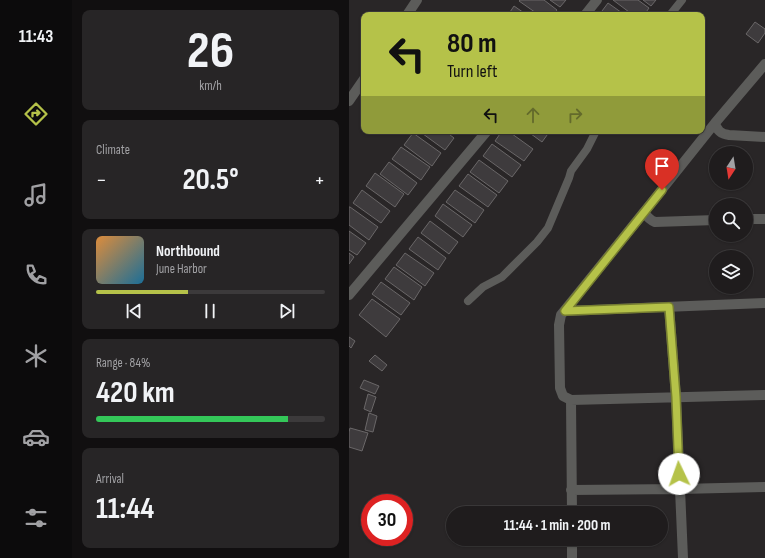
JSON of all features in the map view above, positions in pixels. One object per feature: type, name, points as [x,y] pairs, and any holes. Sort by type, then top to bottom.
[{"type":"street","points":[[409,12],[417,0]]},
{"type":"street","points":[[587,12],[597,0]]},
{"type":"street","points":[[765,64],[715,123],[561,316],[559,325],[560,388],[563,396],[571,400],[765,395]]},
{"type":"street","points":[[349,101],[361,83]]},
{"type":"street","points":[[715,123],[719,132],[723,134],[765,137]]},
{"type":"street","points":[[349,295],[484,134]]},
{"type":"street","points":[[644,212],[646,216],[655,222],[709,220]]},
{"type":"street","points":[[753,219],[765,219]]},
{"type":"street","points":[[565,311],[765,303]]},
{"type":"street","points":[[669,307],[676,397],[683,558]]},
{"type":"street","points":[[571,400],[572,506]]},
{"type":"street","points":[[571,490],[765,487]]},
{"type":"street","points":[[572,546],[572,558]]},
{"type":"lane","points":[[672,12],[682,0]]},
{"type":"lane","points":[[468,301],[483,287],[502,277],[537,242],[548,228],[571,171],[587,150],[595,134]]},
{"type":"building","points":[[544,0],[557,10],[555,12],[535,12],[519,1]]},
{"type":"building","points":[[550,0],[566,0],[560,7]]},
{"type":"building","points":[[613,0],[638,0],[649,8],[646,12],[629,12]]},
{"type":"building","points":[[643,0],[656,0],[651,6]]},
{"type":"building","points":[[608,3],[621,12],[601,12]]},
{"type":"building","points":[[514,6],[523,12],[510,12]]},
{"type":"building","points":[[755,22],[765,29],[765,33],[758,43],[746,34]]},
{"type":"building","points":[[412,134],[414,134],[441,153],[432,166],[404,145]]},
{"type":"building","points":[[423,134],[449,134],[454,138],[445,150]]},
{"type":"building","points":[[500,134],[512,134],[533,149],[524,161],[495,141]]},
{"type":"building","points":[[531,134],[548,134],[542,142]]},
{"type":"building","points":[[492,144],[521,165],[512,177],[483,156]]},
{"type":"building","points":[[401,147],[430,167],[421,180],[392,159]]},
{"type":"building","points":[[479,160],[508,181],[499,193],[470,172]]},
{"type":"building","points":[[389,162],[417,183],[408,195],[380,174]]},
{"type":"building","points":[[375,173],[404,194],[395,207],[366,186]]},
{"type":"building","points":[[468,174],[497,195],[488,207],[459,186]]},
{"type":"building","points":[[362,190],[390,211],[381,223],[353,203]]},
{"type":"building","points":[[455,190],[484,210],[475,223],[446,202]]},
{"type":"building","points":[[443,204],[472,225],[463,237],[435,216]]},
{"type":"building","points":[[349,207],[378,227],[369,240],[349,225]]},
{"type":"building","points":[[430,221],[458,242],[449,254],[421,233]]},
{"type":"building","points":[[349,231],[366,243],[357,255],[349,250]]},
{"type":"building","points":[[418,237],[446,258],[438,270],[409,249]]},
{"type":"building","points":[[349,253],[354,257],[349,264]]},
{"type":"building","points":[[405,253],[434,273],[425,286],[396,265]]},
{"type":"building","points":[[394,267],[422,287],[414,300],[385,279]]},
{"type":"building","points":[[381,282],[410,303],[401,315],[372,294]]},
{"type":"building","points":[[372,299],[400,319],[386,337],[359,315]]},
{"type":"building","points":[[349,337],[355,341],[351,348],[349,346]]},
{"type":"building","points":[[375,355],[387,365],[382,371],[369,361]]},
{"type":"building","points":[[364,380],[379,386],[375,394],[360,388]]},
{"type":"building","points":[[368,394],[376,397],[371,412],[364,409]]},
{"type":"building","points":[[369,413],[377,416],[373,432],[365,430]]},
{"type":"building","points":[[350,428],[368,433],[362,451],[349,447]]},
{"type":"route","points":[[662,190],[565,311],[669,307],[676,397],[679,474]]}]
